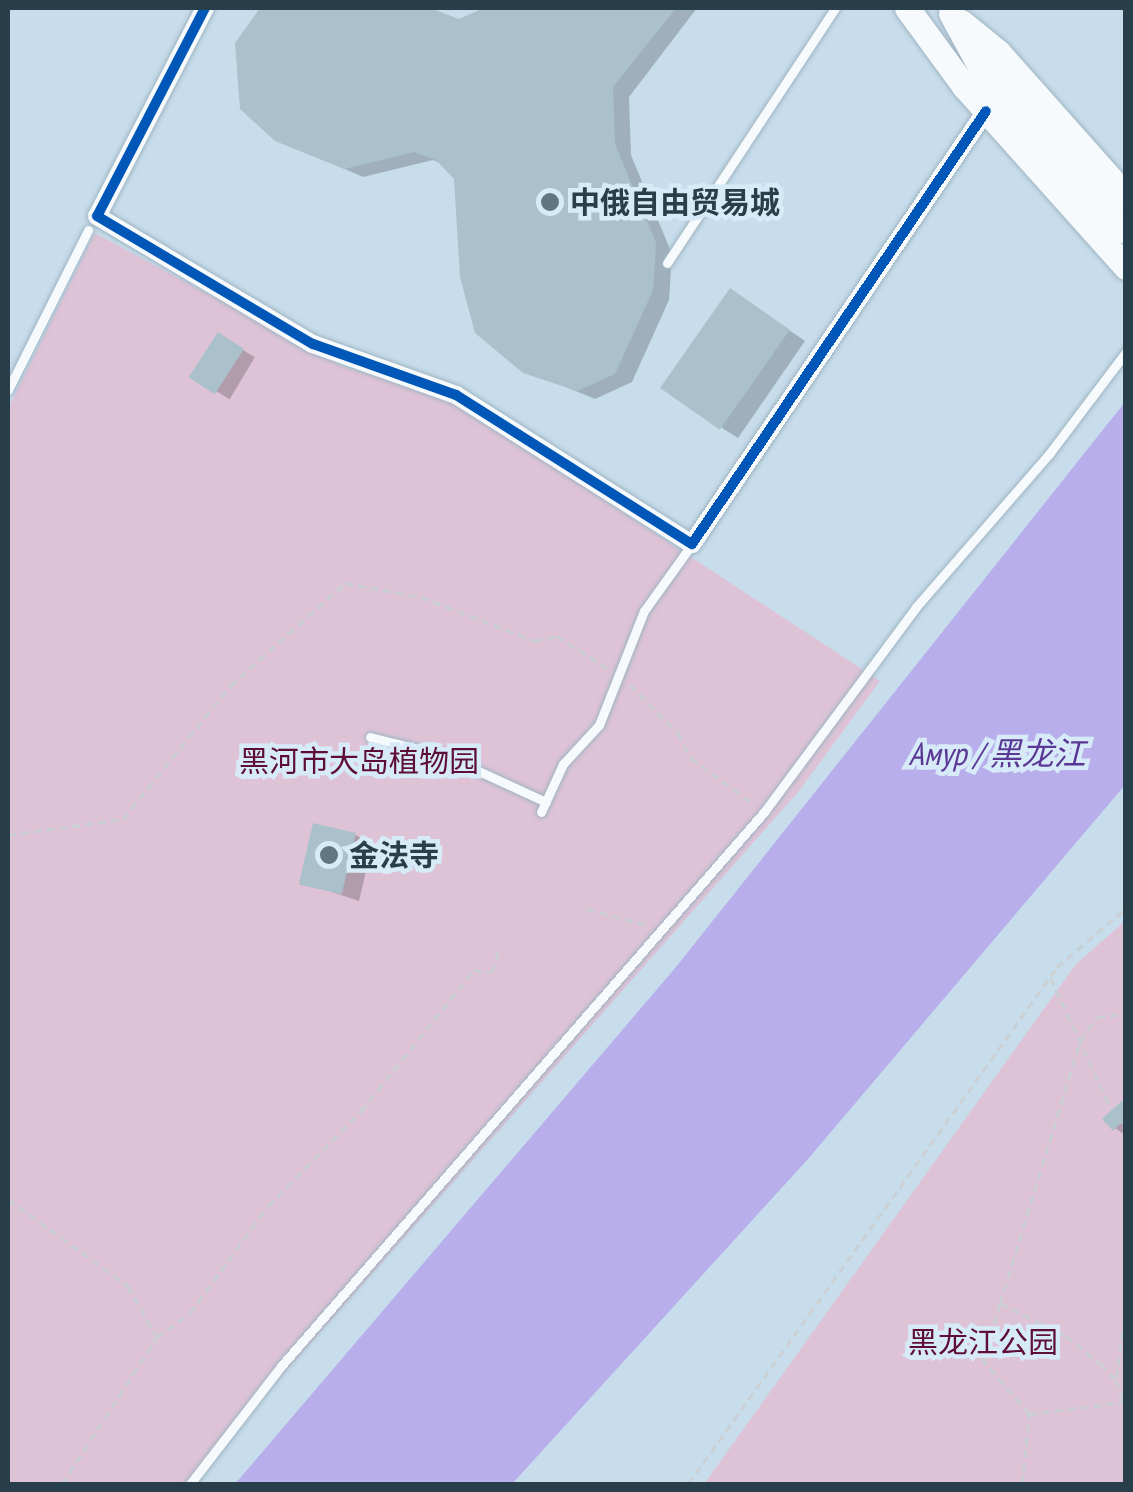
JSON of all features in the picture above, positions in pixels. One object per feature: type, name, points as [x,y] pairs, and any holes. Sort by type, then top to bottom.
[{"type":"main road","points":[[907,8],[1126,231]]},
{"type":"main road","points":[[948,10],[1007,107],[1126,267]]},
{"type":"main road","points":[[948,10],[1007,107],[1126,196]]},
{"type":"main road","points":[[932,36],[982,70]]},
{"type":"street","points":[[205,8],[97,216],[313,344],[456,396],[692,544],[1007,107]]},
{"type":"lane","points":[[668,263],[835,8]]},
{"type":"lane","points":[[8,390],[88,230]]},
{"type":"lane","points":[[190,1484],[282,1365],[661,936],[764,812],[916,607],[1048,454],[1126,352]]},
{"type":"lane","points":[[370,736],[446,756],[543,807],[563,764],[599,725],[644,611],[692,544]]},
{"type":"path","points":[[8,834],[123,819],[230,686],[346,583],[420,597],[534,641],[558,636],[617,674],[678,733],[691,758],[764,812]]},
{"type":"path","points":[[688,1484],[1050,977],[1126,908]]},
{"type":"path","points":[[587,910],[641,920],[661,936]]},
{"type":"path","points":[[62,1484],[157,1337],[197,1305],[268,1206],[361,1110],[474,970],[492,972],[500,946]]},
{"type":"path","points":[[1050,977],[1110,1109]]},
{"type":"path","points":[[1022,1484],[1029,1414],[983,1361],[1080,1042],[1097,1017],[1126,1014]]},
{"type":"path","points":[[8,1200],[128,1286],[157,1337]]},
{"type":"path","points":[[1000,1303],[1066,1336],[1116,1380],[1126,1409]]},
{"type":"path","points":[[1116,1380],[1126,1309]]},
{"type":"path","points":[[1029,1414],[1125,1401]]},
{"type":"green space","name":"黑河市大岛植物园","points":[[95,233],[339,365],[450,399],[880,681],[799,791],[271,1388],[196,1484],[8,1484],[8,408]]},
{"type":"green space","name":"黑龙江公园","points":[[1125,921],[1125,1484],[704,1484],[1076,964]]},
{"type":"water","name":"Амур / 黑龙江","points":[[1125,402],[1125,785],[808,1159],[512,1484],[235,1484],[676,967]]},
{"type":"building","name":"中俄自由贸易城","points":[[260,8],[430,8],[459,19],[484,8],[676,8],[613,87],[615,144],[656,243],[653,290],[615,374],[577,391],[523,373],[475,333],[460,277],[454,179],[436,160],[414,152],[344,169],[275,141],[240,109],[235,43]]},
{"type":"building","points":[[730,288],[790,330],[720,430],[660,388]]},
{"type":"building","points":[[218,332],[244,349],[215,394],[189,377]]},
{"type":"building","points":[[313,823],[356,833],[342,894],[299,884]]},
{"type":"building","points":[[1126,1097],[1126,1128],[1121,1123],[1113,1131],[1102,1119]]},
{"type":"cycle path","points":[[205,8],[97,216],[313,344],[456,395],[692,544],[986,111]]},
{"type":"place","name":"中俄自由贸易城","points":[[550,202]]},
{"type":"place","name":"金法寺","points":[[329,855]]}]
